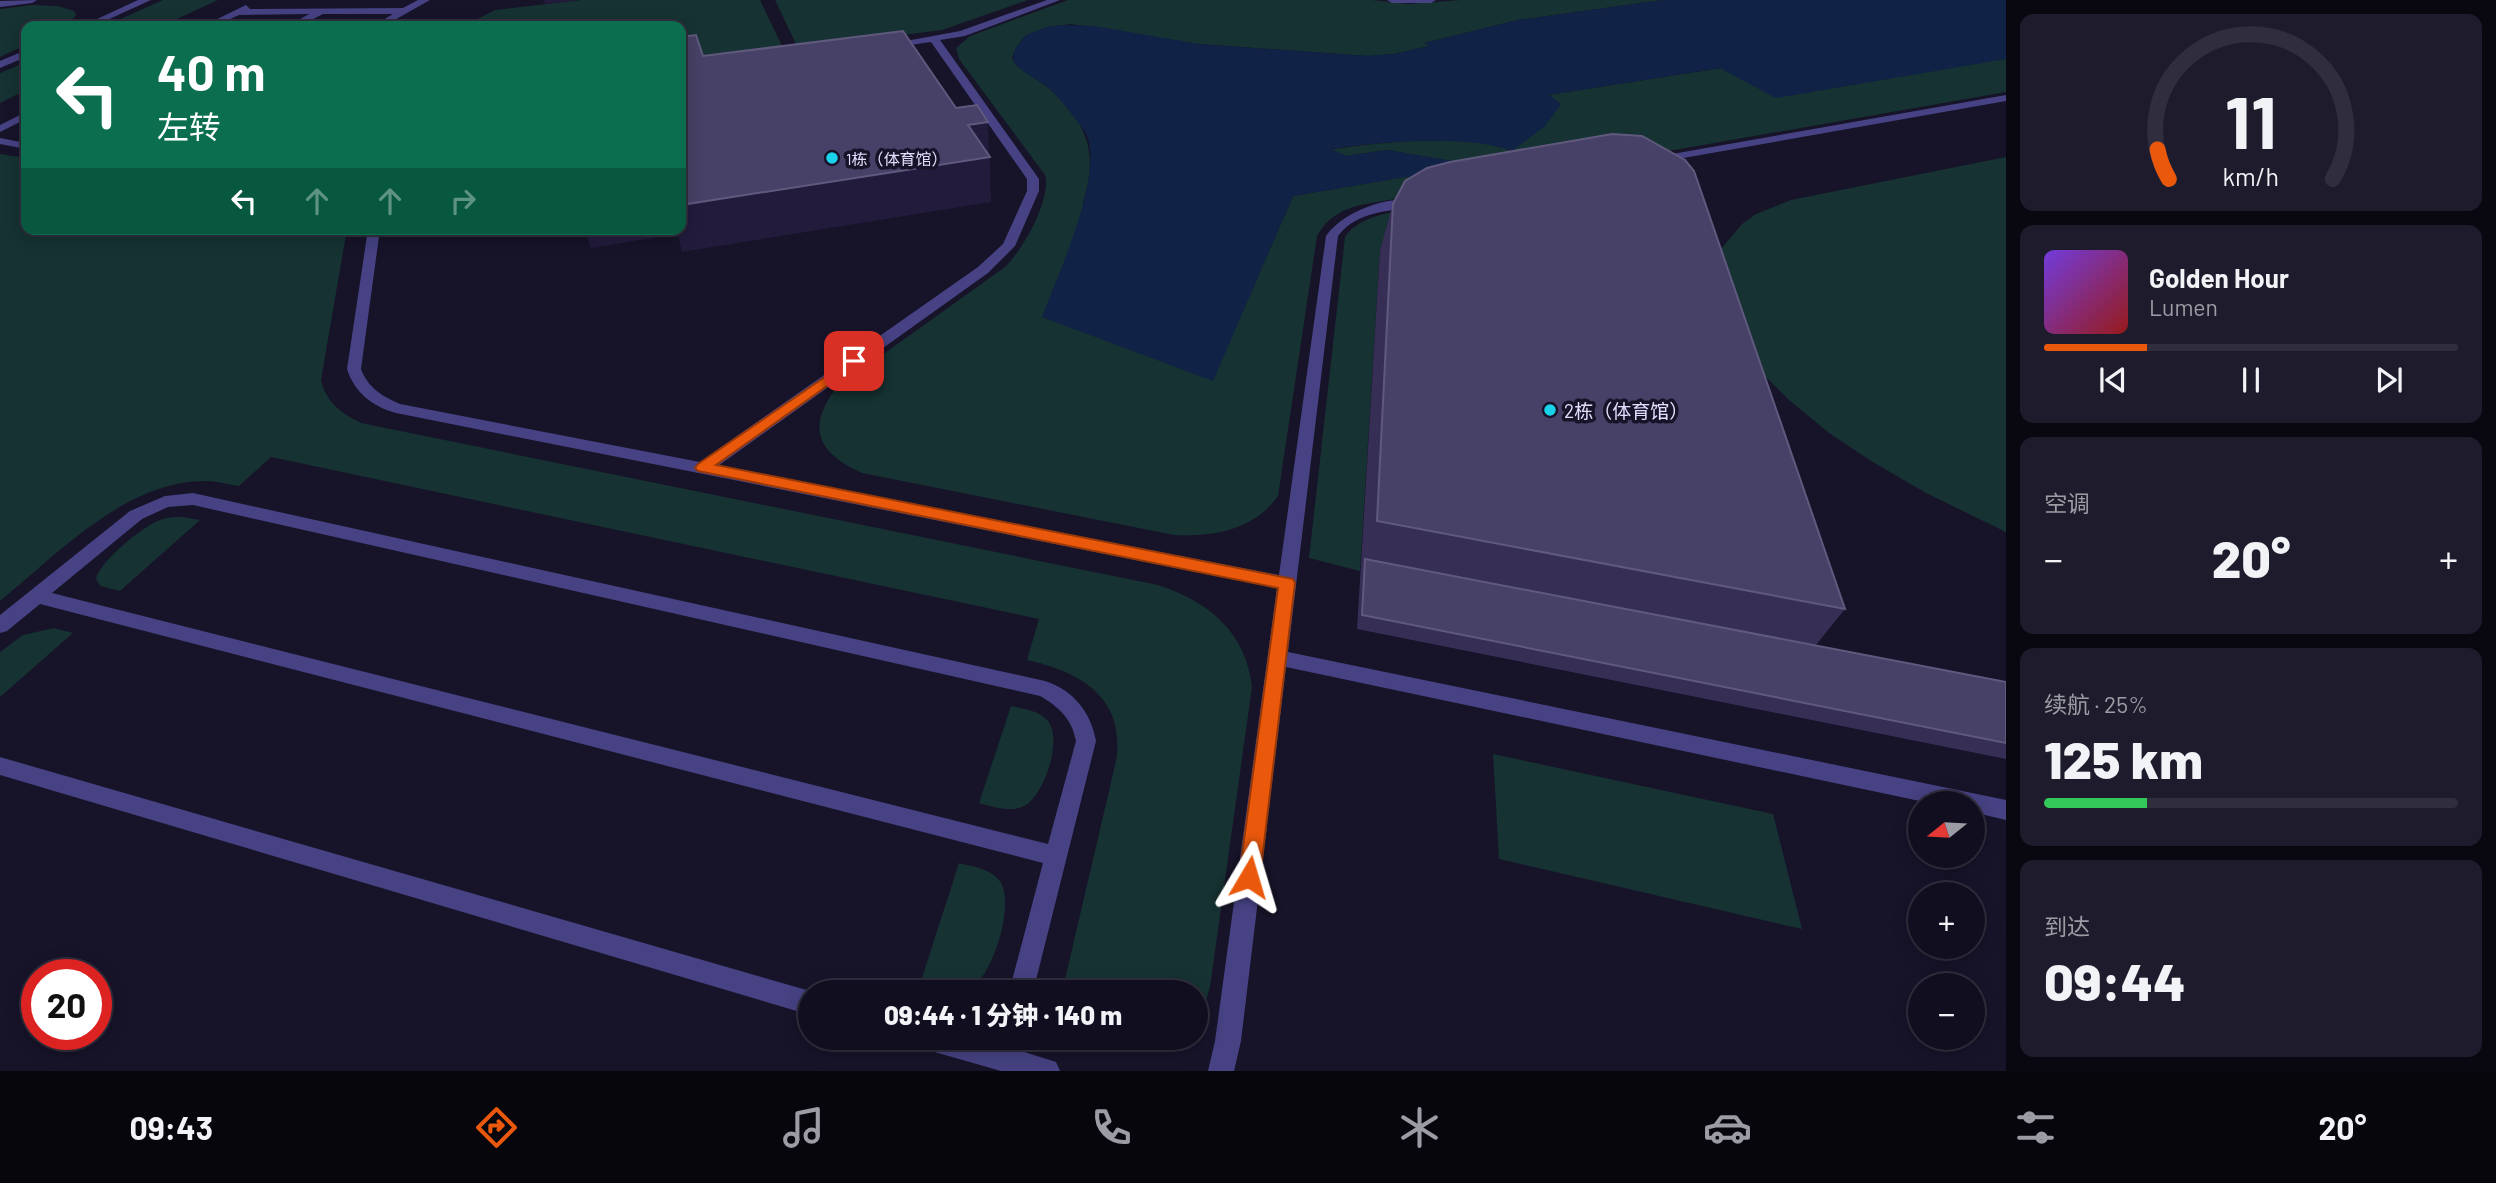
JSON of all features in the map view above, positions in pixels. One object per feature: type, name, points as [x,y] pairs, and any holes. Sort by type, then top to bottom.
[{"type":"lane","points":[[0,4],[32,0]]},
{"type":"lane","points":[[98,21],[146,0]]},
{"type":"lane","points":[[219,21],[262,0]]},
{"type":"lane","points":[[387,21],[425,0]]},
{"type":"lane","points":[[872,47],[969,32],[1055,0]]},
{"type":"lane","points":[[1392,0],[1431,0]]},
{"type":"lane","points":[[303,21],[322,11]]},
{"type":"lane","points":[[238,12],[405,11]]},
{"type":"lane","points":[[703,468],[983,270],[1009,246],[1033,191],[1033,179],[934,39]]},
{"type":"lane","points":[[0,65],[21,55]]},
{"type":"lane","points":[[1637,163],[2006,98]]},
{"type":"lane","points":[[0,129],[21,118]]},
{"type":"lane","points":[[0,141],[21,145]]},
{"type":"lane","points":[[1221,1071],[1228,1041],[1332,236],[1341,224],[1357,214],[1432,199]]},
{"type":"lane","points":[[373,235],[354,369],[361,386],[371,396],[396,408],[1287,583]]},
{"type":"lane","points":[[0,626],[135,515],[165,502],[194,499],[1045,689],[1059,696],[1079,716],[1086,741],[1023,980]]},
{"type":"lane","points":[[36,596],[1057,856]]},
{"type":"lane","points":[[1277,657],[2006,810]]},
{"type":"lane","points":[[0,766],[798,999]]},
{"type":"lane","points":[[1009,1050],[1046,1071]]},
{"type":"green space","points":[[163,0],[218,0],[173,21],[116,21]]},
{"type":"green space","points":[[581,0],[760,0],[784,50],[686,61],[686,21],[474,21],[495,10]]},
{"type":"green space","points":[[775,0],[1028,0],[942,30],[798,48]]},
{"type":"green space","points":[[1068,0],[1372,0],[1409,4],[1461,0],[1663,0],[1518,20],[1425,43],[1430,46],[1394,54],[1368,56],[1199,44],[1071,24],[1047,27],[1022,39],[1012,57],[1015,64],[1047,86],[1064,103],[1082,128],[1087,141],[1090,170],[1083,203],[1212,381],[1293,196],[1474,165],[1387,150],[1346,156],[1329,150],[1396,142],[1448,141],[1494,145],[1512,151],[1560,104],[1548,95],[1933,35],[2006,34],[2006,92],[1360,205],[1341,212],[1325,224],[1317,236],[1278,496],[1257,517],[1232,529],[1204,535],[1174,535],[862,473],[835,457],[821,438],[819,428],[821,416],[836,388],[1005,267],[1027,237],[1044,197],[1045,175],[959,59],[956,48],[970,36]]},
{"type":"green space","points":[[32,5],[58,6],[74,11],[76,15],[71,21],[21,21],[21,47],[0,57],[0,9]]},
{"type":"green space","points":[[21,64],[21,92],[0,103],[0,73]]},
{"type":"green space","points":[[0,154],[21,157],[21,235],[346,235],[321,380],[335,406],[361,423],[1158,585],[1193,600],[1208,610],[1222,621],[1242,650],[1252,687],[1208,994],[1208,980],[1065,980],[1116,761],[1117,739],[1114,720],[1096,691],[1065,672],[1027,660],[1039,619],[271,457],[239,486],[207,481],[177,484],[149,493],[121,506],[70,542],[0,601]]},
{"type":"green space","points":[[2006,157],[2006,532],[1926,493],[1871,461],[1829,433],[1789,400],[1761,372],[1721,249],[1742,224],[1756,214],[1791,200]]},
{"type":"green space","points":[[1435,206],[1385,236],[1380,250],[1360,571],[1309,558],[1345,237],[1353,228],[1374,217]]},
{"type":"green space","points":[[165,518],[200,520],[120,591],[100,586],[96,579],[99,572],[123,545],[152,524]]},
{"type":"green space","points":[[54,628],[73,633],[0,697],[0,652],[23,635]]},
{"type":"green space","points":[[1011,706],[1030,710],[1047,720],[1052,728],[1053,740],[1049,767],[1038,792],[1022,807],[1006,809],[979,803]]},
{"type":"green space","points":[[1493,754],[1773,814],[1802,929],[1499,859]]},
{"type":"green space","points":[[959,863],[986,870],[999,880],[1004,890],[1005,905],[999,940],[985,972],[979,980],[921,980]]},
{"type":"water","points":[[1663,0],[2006,0],[2006,59],[1776,98],[1720,68],[1549,95],[1561,104],[1545,126],[1512,151],[1494,146],[1448,141],[1397,142],[1331,149],[1346,156],[1387,150],[1477,165],[1293,196],[1213,381],[1042,317],[1069,248],[1086,192],[1090,166],[1089,144],[1082,127],[1059,98],[1013,60],[1015,49],[1026,35],[1047,27],[1094,26],[1199,44],[1368,56],[1394,54],[1429,46],[1424,43],[1518,20]]},
{"type":"building","name":"1栋（体育馆）","points":[[903,31],[956,108],[977,105],[988,122],[968,125],[990,157],[686,204],[686,36],[696,35],[703,56]]},
{"type":"building","name":"2栋（体育馆）","points":[[1612,134],[1642,136],[1685,160],[1694,171],[1845,609],[1377,521],[1393,204],[1405,181],[1427,168],[1450,162]]},
{"type":"building","points":[[1365,559],[2006,682],[2006,743],[1362,615]]},
{"type":"place","name":"1栋（体育馆）","points":[[832,158]]},
{"type":"place","name":"2栋（体育馆）","points":[[1550,410]]},
{"type":"route","points":[[854,361],[703,468],[1287,583],[1249,877]]}]
